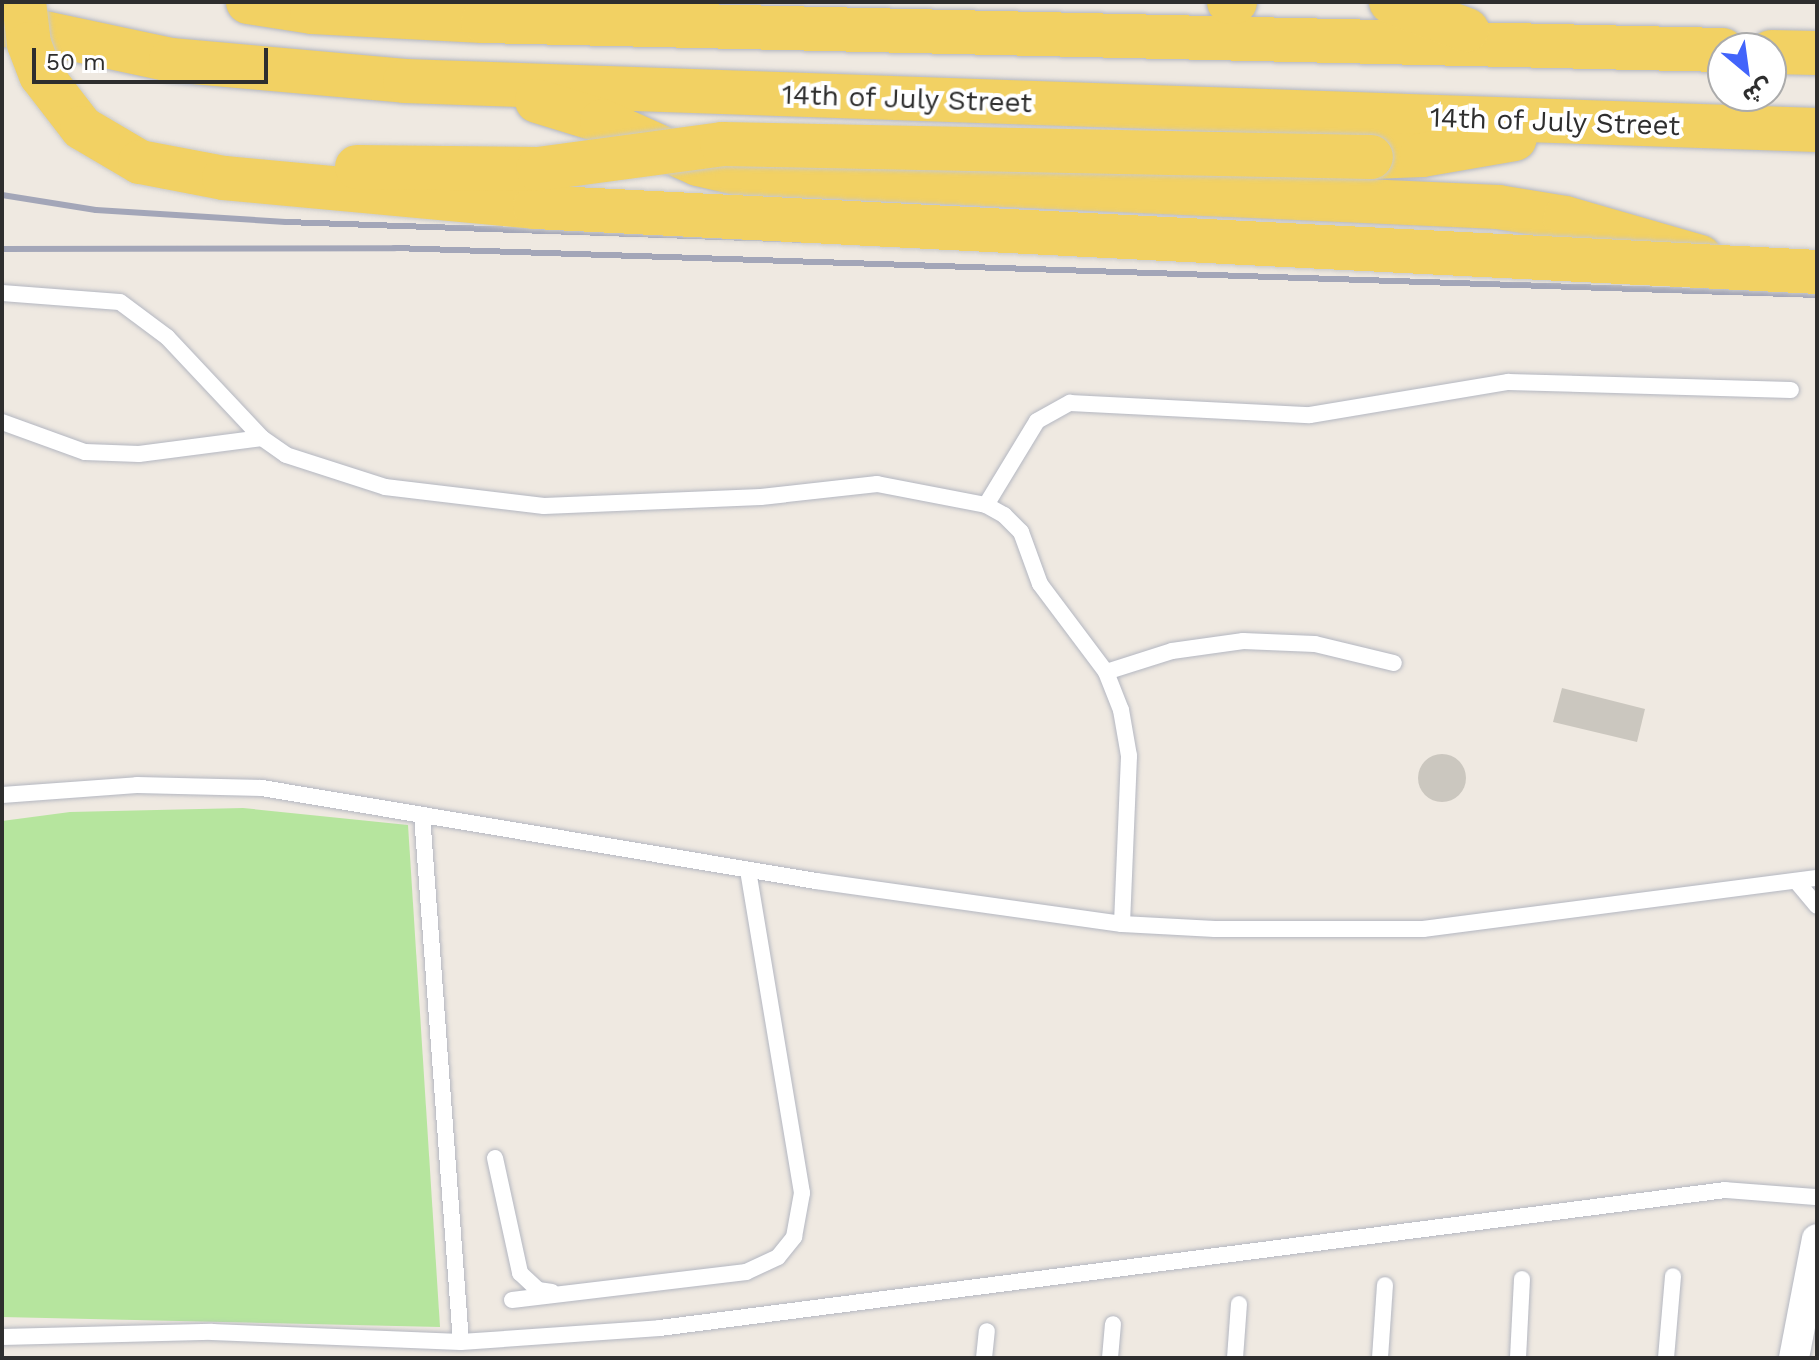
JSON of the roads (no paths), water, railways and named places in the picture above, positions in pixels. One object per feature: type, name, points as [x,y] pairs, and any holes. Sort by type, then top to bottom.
[{"type":"main road","points":[[24,2],[29,44],[59,104],[109,148],[171,170],[363,195],[505,205],[1807,271]]},
{"type":"main road","points":[[248,2],[312,12],[483,21],[1707,50]]},
{"type":"main road","points":[[1391,2],[1435,21],[1497,38],[1560,45]]},
{"type":"main road","name":"14th of July Street","points":[[2,24],[171,60],[405,81],[1817,130]]},
{"type":"main road","points":[[1787,52],[1817,53]]},
{"type":"main road","points":[[405,81],[546,103],[698,164],[737,173],[808,179],[1484,206],[1565,218],[1716,261],[1807,271]]},
{"type":"main road","points":[[171,170],[257,175],[347,168],[538,169],[737,144],[1371,157],[1422,155],[1615,125]]},
{"type":"street","points":[[1794,1358],[1817,1239]]},
{"type":"lane","points":[[2,293],[120,302],[167,337],[262,438],[317,469],[431,496],[544,506],[761,497],[877,484],[986,505],[1021,532],[1040,584],[1106,672],[1121,710],[1129,756],[1122,924]]},
{"type":"lane","points":[[986,505],[1037,421],[1070,403],[1310,415],[1508,382],[1791,390]]},
{"type":"lane","points":[[2,422],[85,452],[139,454],[262,438]]},
{"type":"lane","points":[[1106,672],[1172,651],[1243,641],[1315,644],[1394,663]]},
{"type":"lane","points":[[2,795],[137,785],[262,788],[748,870],[1122,924],[1423,929],[1817,878]]},
{"type":"lane","points":[[422,815],[461,1342]]},
{"type":"lane","points":[[512,1300],[746,1272],[778,1257],[794,1237],[802,1193],[748,870]]},
{"type":"lane","points":[[1797,882],[1817,906]]},
{"type":"lane","points":[[495,1158],[520,1273],[538,1290],[566,1294]]},
{"type":"lane","points":[[2,1337],[212,1332],[461,1342],[660,1328],[1725,1190],[1817,1197]]},
{"type":"lane","points":[[1666,1358],[1673,1276]]},
{"type":"lane","points":[[1518,1358],[1522,1279]]},
{"type":"lane","points":[[1380,1358],[1385,1285]]},
{"type":"lane","points":[[1235,1358],[1239,1304]]},
{"type":"lane","points":[[1110,1358],[1113,1324]]},
{"type":"lane","points":[[984,1358],[987,1331]]},
{"type":"railway","points":[[2,195],[96,210],[286,222],[1817,275]]},
{"type":"railway","points":[[2,249],[394,248],[1817,295]]}]
